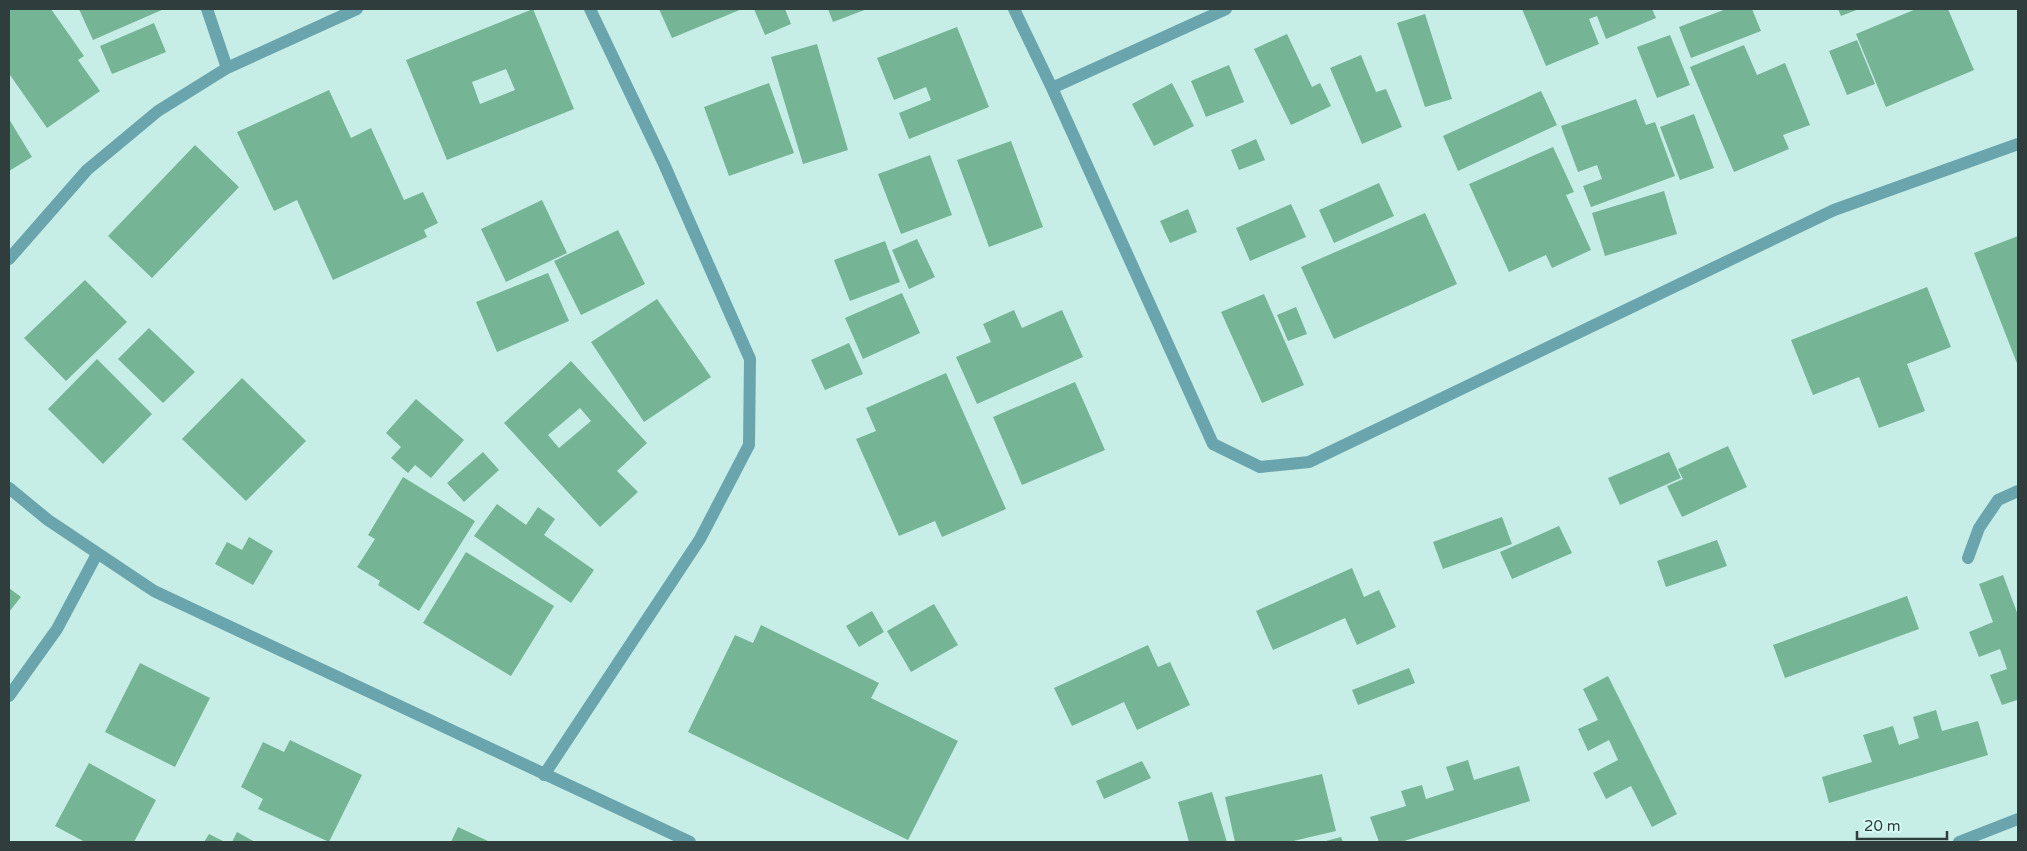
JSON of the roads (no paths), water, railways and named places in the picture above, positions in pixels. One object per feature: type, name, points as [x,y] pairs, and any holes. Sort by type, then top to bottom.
[{"type":"street","points":[[207,9],[227,68]]},
{"type":"street","points":[[9,259],[87,170],[158,111],[227,68],[357,9]]},
{"type":"street","points":[[544,775],[700,539],[749,445],[750,360],[664,164],[590,9]]},
{"type":"street","points":[[1014,9],[1052,88],[1213,444],[1260,467],[1308,462],[1834,210],[2018,144]]},
{"type":"street","points":[[1052,88],[1226,9]]},
{"type":"street","points":[[9,488],[48,520],[154,591],[690,842]]},
{"type":"street","points":[[1968,558],[1979,528],[1998,500],[2018,491]]},
{"type":"street","points":[[9,696],[58,629],[97,554]]},
{"type":"street","points":[[1959,842],[2018,819]]}]
